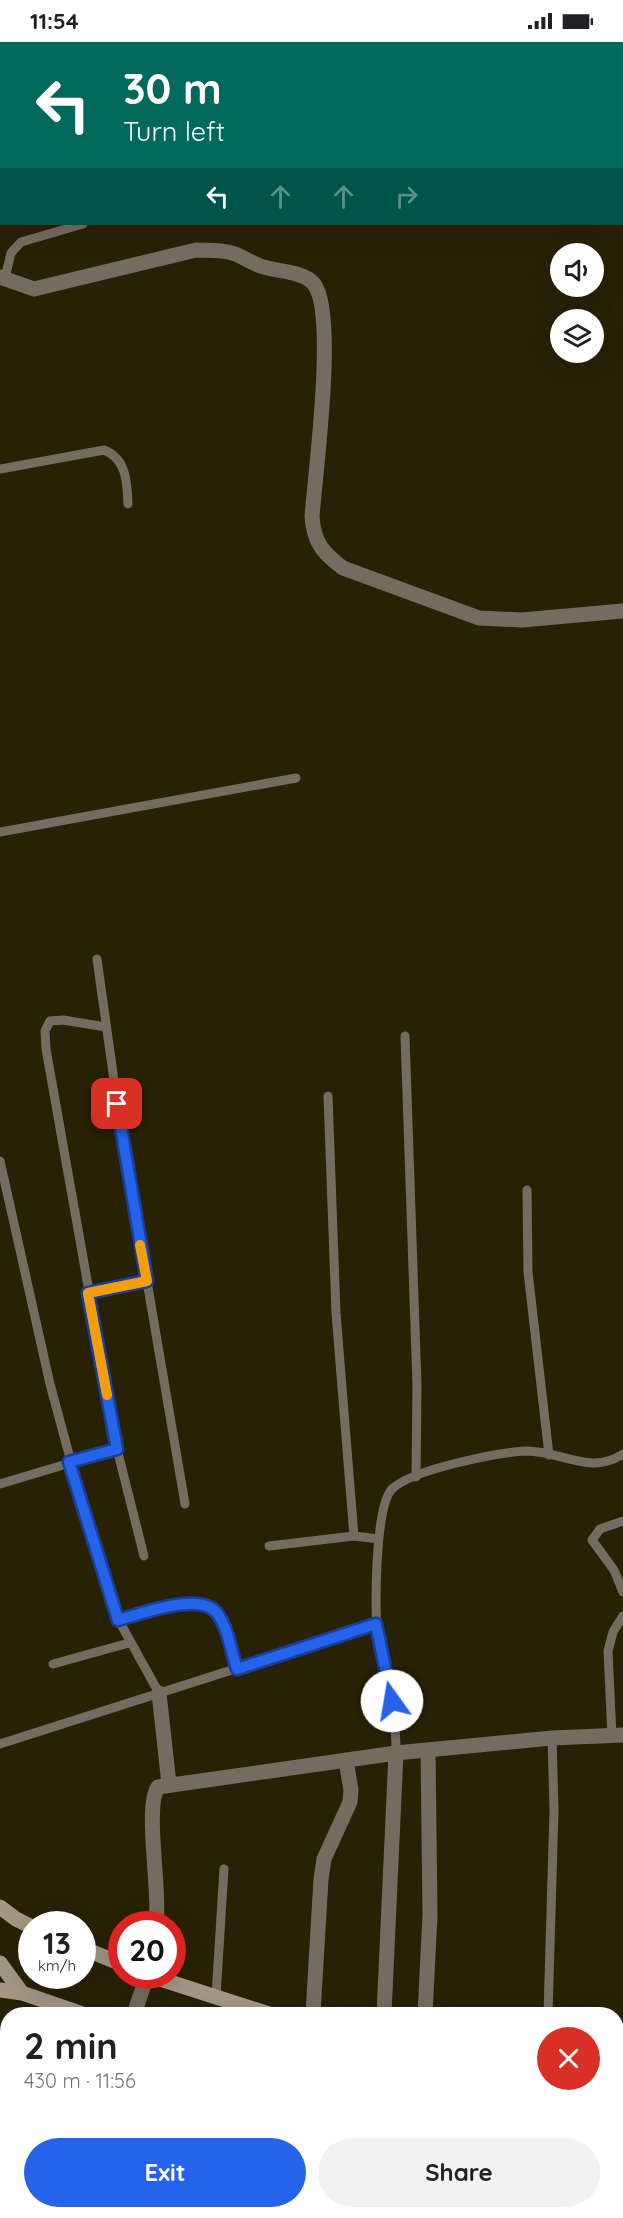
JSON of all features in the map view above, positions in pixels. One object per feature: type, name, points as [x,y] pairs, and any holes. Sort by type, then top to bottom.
[{"type":"street","points":[[2,277],[34,289],[196,250],[209,250],[229,252],[257,265],[307,278],[319,294],[323,310],[324,354],[312,517],[315,538],[325,555],[343,568],[479,618],[522,620],[623,611]]},
{"type":"street","points":[[159,1693],[169,1784]]},
{"type":"street","points":[[156,1911],[156,1860],[152,1798],[158,1787],[396,1753],[552,1738],[618,1736]]},
{"type":"street","points":[[425,2007],[430,1915],[428,1750]]},
{"type":"street","points":[[384,2007],[396,1753]]},
{"type":"street","points":[[313,2007],[321,1878],[324,1859],[350,1802],[351,1790],[346,1761]]},
{"type":"street","points":[[0,1907],[18,1920]]},
{"type":"street","points":[[0,1963],[22,1993]]},
{"type":"street","points":[[137,2007],[144,1989]]},
{"type":"street","points":[[186,1989],[248,2007]]},
{"type":"street","points":[[0,1990],[22,1993],[63,2007]]},
{"type":"lane","points":[[2,277],[15,246],[21,242],[80,225]]},
{"type":"lane","points":[[0,469],[104,450],[111,453],[123,467],[128,504]]},
{"type":"lane","points":[[0,831],[296,778]]},
{"type":"lane","points":[[97,959],[147,1281],[185,1504]]},
{"type":"lane","points":[[106,1027],[55,1020],[50,1021],[45,1031],[88,1293],[117,1449],[144,1556]]},
{"type":"lane","points":[[405,1036],[417,1385],[416,1477]]},
{"type":"lane","points":[[328,1096],[336,1313],[354,1536]]},
{"type":"lane","points":[[0,1161],[69,1462],[118,1620],[129,1643],[151,1675],[159,1693]]},
{"type":"lane","points":[[527,1190],[528,1272],[549,1455]]},
{"type":"lane","points":[[88,1293],[147,1281]]},
{"type":"lane","points":[[0,1484],[117,1449]]},
{"type":"lane","points":[[396,1753],[397,1733],[376,1624],[379,1539],[386,1497],[402,1481],[444,1467],[504,1453],[530,1451],[590,1464],[602,1464],[623,1454]]},
{"type":"lane","points":[[623,1521],[600,1529],[592,1540],[614,1569],[623,1592]]},
{"type":"lane","points":[[269,1546],[354,1536],[379,1539]]},
{"type":"lane","points":[[118,1620],[181,1604],[204,1604],[218,1615],[237,1669]]},
{"type":"lane","points":[[618,1736],[609,1642],[623,1616]]},
{"type":"lane","points":[[0,1744],[376,1624]]},
{"type":"lane","points":[[53,1664],[129,1643]]},
{"type":"lane","points":[[548,2007],[554,1810],[552,1738]]},
{"type":"lane","points":[[216,1996],[224,1869]]},
{"type":"slow traffic","points":[[107,1395],[88,1293],[147,1281],[140,1245]]},
{"type":"route","points":[[117,1104],[147,1281],[88,1293],[117,1449],[69,1462],[102,1576],[118,1620],[181,1604],[204,1604],[218,1615],[237,1669],[376,1624],[392,1701]]}]
